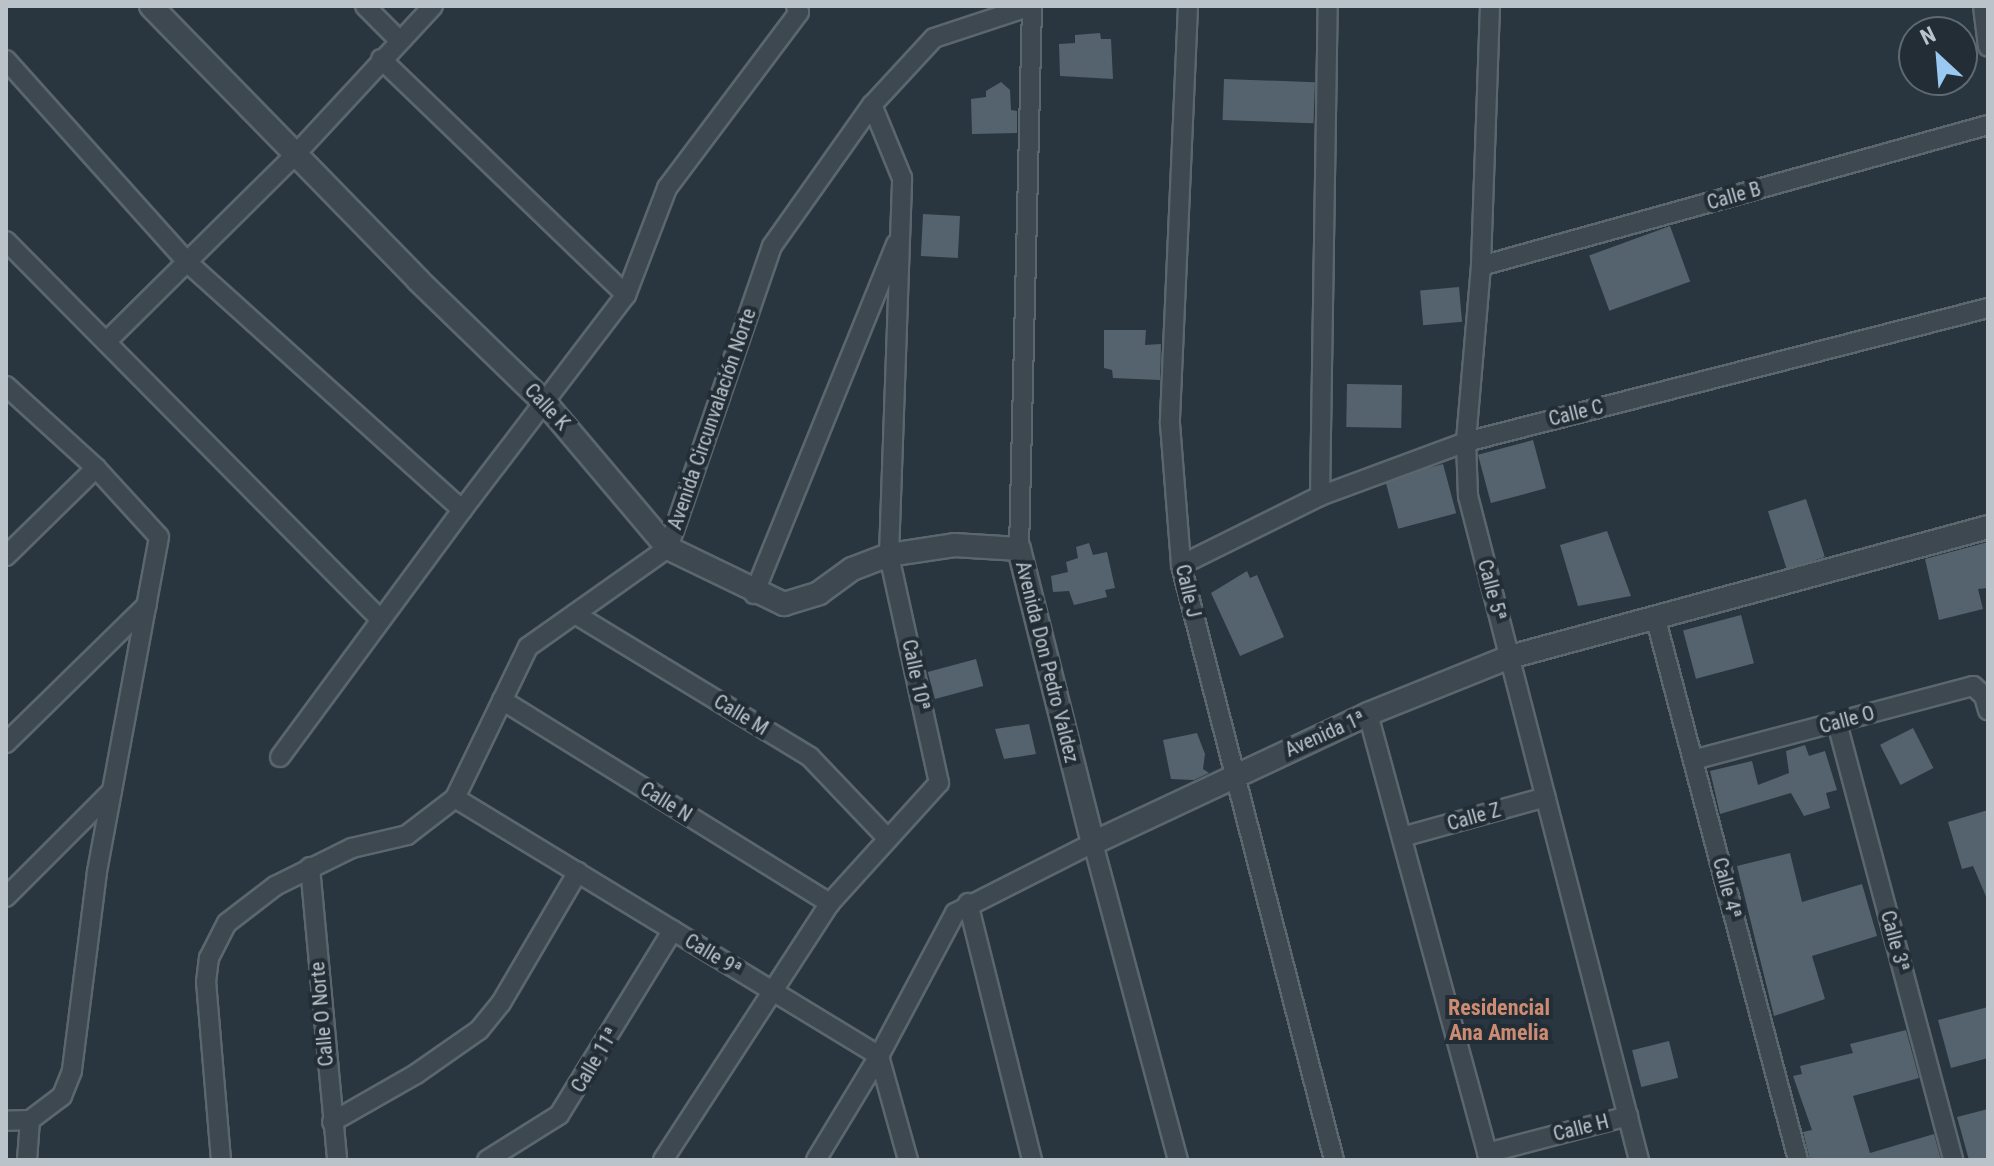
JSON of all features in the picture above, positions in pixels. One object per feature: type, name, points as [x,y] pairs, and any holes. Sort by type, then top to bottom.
[{"type":"street","name":"Calle K","points":[[151,6],[295,155],[547,405],[668,548],[754,594],[784,604],[799,602],[852,569],[889,555],[954,545],[1019,549]]},
{"type":"street","points":[[365,6],[400,41]]},
{"type":"street","points":[[106,342],[295,155],[433,6]]},
{"type":"street","points":[[280,757],[379,618],[547,405],[626,295],[667,188],[799,12],[796,6]]},
{"type":"street","name":"Avenida Circunvalación Norte","points":[[221,1160],[206,982],[209,958],[216,940],[241,910],[310,867],[352,848],[407,835],[455,798],[528,647],[668,548],[772,246],[872,105],[934,38],[1032,6]]},
{"type":"street","name":"Avenida Don Pedro Valdez","points":[[1032,6],[1019,549],[1093,843],[1178,1160]]},
{"type":"street","name":"Calle J","points":[[1188,6],[1170,424],[1181,565],[1334,1160]]},
{"type":"street","points":[[1320,496],[1328,6]]},
{"type":"street","name":"Calle 5ª","points":[[1490,6],[1481,266],[1466,442],[1471,511],[1639,1160]]},
{"type":"street","points":[[1983,6],[1988,47]]},
{"type":"street","points":[[381,59],[626,295]]},
{"type":"street","points":[[6,60],[188,263],[462,510]]},
{"type":"street","name":"Calle 10ª","points":[[663,1160],[830,903],[939,783],[889,555],[902,178],[872,105]]},
{"type":"street","name":"Calle B","points":[[1481,266],[1988,125]]},
{"type":"street","points":[[754,594],[900,233]]},
{"type":"street","points":[[6,241],[379,618]]},
{"type":"street","name":"Calle C","points":[[1181,565],[1320,496],[1466,442],[1988,308]]},
{"type":"street","points":[[6,386],[96,468],[159,537],[112,791],[72,1071],[62,1096],[30,1120],[6,1121]]},
{"type":"street","points":[[6,556],[96,468]]},
{"type":"street","name":"Avenida 1ª","points":[[816,1160],[879,1056],[943,928],[968,903],[1368,714],[1510,657],[1988,527]]},
{"type":"street","points":[[6,743],[147,605]]},
{"type":"street","name":"Calle M","points":[[575,614],[810,757],[888,839]]},
{"type":"street","name":"Calle 4ª","points":[[1655,616],[1798,1160]]},
{"type":"street","name":"Calle O","points":[[1693,760],[1973,686],[1984,696],[1988,710]]},
{"type":"street","name":"Calle N","points":[[502,700],[830,903]]},
{"type":"street","points":[[1368,714],[1488,1156]]},
{"type":"street","name":"Calle 3ª","points":[[1837,723],[1953,1160]]},
{"type":"street","points":[[6,897],[112,791]]},
{"type":"street","name":"Calle Z","points":[[1402,837],[1546,797]]},
{"type":"street","name":"Calle 9ª","points":[[455,798],[879,1056]]},
{"type":"street","name":"Calle O Norte","points":[[310,867],[337,1160]]},
{"type":"street","points":[[332,1122],[416,1074],[479,1030],[501,1003],[578,872]]},
{"type":"street","points":[[968,903],[1032,1160]]},
{"type":"street","name":"Calle 11ª","points":[[487,1160],[559,1115],[673,930]]},
{"type":"street","points":[[879,1056],[908,1160]]},
{"type":"street","name":"Calle H","points":[[1488,1156],[1628,1116]]},
{"type":"street","points":[[27,1160],[30,1120]]},
{"type":"building","points":[[1100,33],[1101,39],[1111,39],[1113,79],[1060,76],[1059,44],[1075,43],[1075,35]]},
{"type":"building","points":[[1224,79],[1315,82],[1314,123],[1223,120]]},
{"type":"building","points":[[1001,82],[1010,90],[1011,110],[1017,111],[1017,133],[972,134],[971,99],[986,97],[986,91]]},
{"type":"building","points":[[923,214],[960,216],[958,258],[921,256]]},
{"type":"building","points":[[1670,226],[1690,281],[1609,311],[1589,255]]},
{"type":"building","points":[[1459,287],[1462,322],[1423,325],[1420,290]]},
{"type":"building","points":[[1104,330],[1146,330],[1145,345],[1161,344],[1160,380],[1113,378],[1112,370],[1104,368]]},
{"type":"building","points":[[1347,384],[1402,385],[1401,428],[1346,427]]},
{"type":"building","points":[[1533,440],[1546,488],[1491,503],[1478,455]]},
{"type":"building","points":[[1443,464],[1456,513],[1398,529],[1385,480]]},
{"type":"building","points":[[1806,499],[1825,557],[1787,569],[1768,511]]},
{"type":"building","points":[[1607,531],[1631,596],[1578,606],[1560,545]]},
{"type":"building","points":[[1988,542],[1988,588],[1978,589],[1983,609],[1939,620],[1925,559]]},
{"type":"building","points":[[1089,543],[1093,555],[1107,552],[1115,588],[1105,590],[1107,597],[1074,605],[1069,591],[1053,592],[1051,576],[1068,572],[1066,562],[1078,558],[1076,547]]},
{"type":"building","points":[[1247,571],[1250,578],[1257,575],[1284,637],[1240,656],[1211,593]]},
{"type":"building","points":[[1741,615],[1754,663],[1696,679],[1683,631]]},
{"type":"building","points":[[976,659],[983,686],[935,699],[928,672]]},
{"type":"building","points":[[1029,724],[1036,754],[1004,759],[995,729]]},
{"type":"building","points":[[1913,728],[1933,768],[1900,785],[1880,745]]},
{"type":"building","points":[[1197,733],[1205,754],[1203,769],[1209,773],[1194,780],[1171,779],[1163,740]]},
{"type":"building","points":[[1805,745],[1809,756],[1825,751],[1837,790],[1826,793],[1830,808],[1804,816],[1791,793],[1720,814],[1710,771],[1752,761],[1758,785],[1789,773],[1786,751]]},
{"type":"building","points":[[1988,810],[1988,901],[1973,866],[1962,869],[1948,822]]},
{"type":"building","points":[[1790,853],[1802,902],[1862,884],[1877,936],[1812,956],[1825,999],[1774,1016],[1737,866]]},
{"type":"building","points":[[1988,1007],[1988,1058],[1951,1068],[1938,1020]]},
{"type":"building","points":[[1906,1030],[1919,1078],[1853,1096],[1870,1153],[1934,1134],[1941,1160],[1810,1160],[1803,1132],[1812,1130],[1793,1076],[1802,1074],[1800,1066],[1853,1053],[1850,1044]]},
{"type":"building","points":[[1669,1041],[1678,1078],[1641,1087],[1632,1050]]},
{"type":"building","points":[[1988,1109],[1988,1160],[1969,1160],[1957,1117]]},
{"type":"district","name":"Residencial Ana Amelia","points":[[1499,1020]]}]
